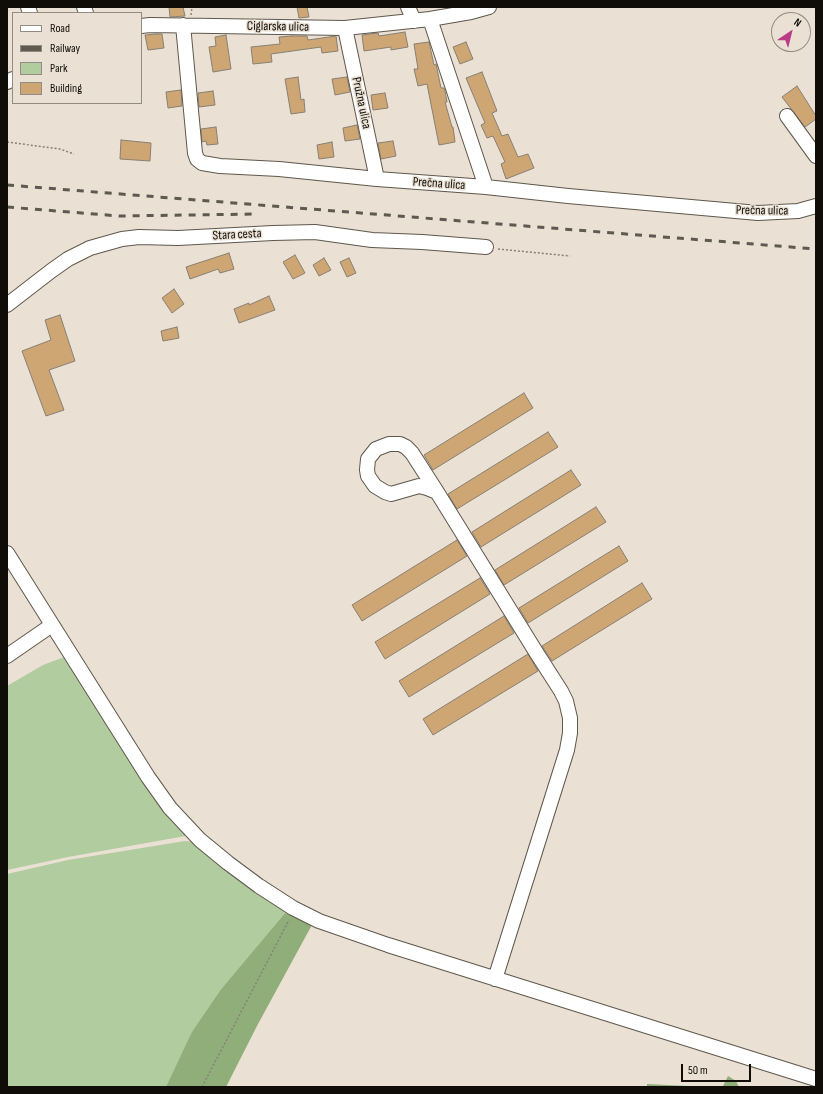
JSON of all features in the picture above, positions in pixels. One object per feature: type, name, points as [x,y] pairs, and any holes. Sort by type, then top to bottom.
[{"type":"street","points":[[408,7],[414,21]]},
{"type":"street","name":"Ciglarska ulica","points":[[142,26],[183,25],[345,28],[430,19],[471,12],[489,7]]},
{"type":"street","points":[[430,19],[486,187]]},
{"type":"street","name":"Prečna ulica","points":[[183,25],[195,153],[197,159],[202,163],[220,166],[279,169],[377,179],[486,187],[576,197],[758,213],[798,211],[816,206]]},
{"type":"street","name":"Pružna ulica","points":[[345,28],[377,179]]},
{"type":"street","points":[[787,116],[816,156]]},
{"type":"street","name":"Stara cesta","points":[[7,305],[51,270],[68,259],[90,248],[122,239],[139,237],[178,238],[315,232],[372,240],[486,247]]},
{"type":"street","points":[[437,492],[419,486],[391,494],[379,490],[368,476],[366,470],[368,459],[376,449],[382,446],[395,444],[406,447],[412,453],[437,492],[566,701],[571,726],[567,750],[495,979]]},
{"type":"street","points":[[7,553],[148,777],[170,808],[200,840],[259,886],[295,909],[319,921],[388,946],[816,1078]]},
{"type":"street","points":[[7,656],[52,625]]},
{"type":"path","points":[[7,142],[60,149],[74,154]]},
{"type":"path","points":[[486,247],[570,256]]},
{"type":"path","points":[[202,1087],[295,909]]},
{"type":"green space","points":[[67,656],[191,835],[68,857],[7,870],[7,686],[43,665]]},
{"type":"green space","points":[[185,841],[198,842],[282,905],[285,913],[222,988],[166,1087],[7,1087],[7,874],[68,860]]},
{"type":"green space","points":[[285,913],[313,923],[258,1024],[226,1087],[166,1087],[192,1032],[222,988]]},
{"type":"green space","points":[[728,1076],[736,1081],[739,1087],[709,1087],[723,1086]]},
{"type":"green space","points":[[647,1084],[709,1087],[647,1087]]},
{"type":"building","points":[[169,7],[183,7],[185,16],[170,17]]},
{"type":"building","points":[[297,7],[307,7],[309,17],[299,18]]},
{"type":"building","points":[[405,32],[408,47],[391,50],[391,47],[364,51],[362,35],[378,33],[379,36]]},
{"type":"building","points":[[162,34],[164,48],[148,50],[145,35]]},
{"type":"building","points":[[226,35],[231,69],[213,72],[209,47],[216,46],[215,37]]},
{"type":"building","points":[[307,36],[308,40],[336,36],[338,51],[322,53],[321,47],[271,54],[272,62],[253,64],[251,47],[280,44],[279,37]]},
{"type":"building","points":[[429,42],[434,65],[436,64],[441,88],[444,88],[445,91],[447,102],[445,102],[453,127],[455,142],[439,145],[427,84],[418,86],[414,69],[418,69],[414,44]]},
{"type":"building","points":[[466,42],[473,59],[460,64],[453,47]]},
{"type":"building","points":[[482,72],[497,111],[492,113],[502,136],[508,134],[518,157],[528,154],[534,168],[506,179],[501,164],[505,162],[493,136],[487,138],[481,125],[485,123],[466,78]]},
{"type":"building","points":[[298,77],[301,100],[304,99],[305,112],[291,114],[285,79]]},
{"type":"building","points":[[347,77],[350,92],[335,95],[332,79]]},
{"type":"building","points":[[797,86],[816,116],[816,119],[805,127],[782,97]]},
{"type":"building","points":[[181,90],[182,106],[168,108],[166,92]]},
{"type":"building","points":[[213,91],[215,105],[199,107],[198,93]]},
{"type":"building","points":[[385,93],[388,108],[373,110],[371,95]]},
{"type":"building","points":[[357,125],[360,139],[345,141],[343,128]]},
{"type":"building","points":[[216,127],[218,144],[207,145],[206,141],[202,142],[201,129]]},
{"type":"building","points":[[121,140],[151,143],[150,161],[120,159]]},
{"type":"building","points":[[393,141],[396,156],[381,159],[378,143]]},
{"type":"building","points":[[332,142],[334,157],[319,159],[317,145]]},
{"type":"building","points":[[229,253],[234,269],[220,273],[218,269],[190,279],[186,267]]},
{"type":"building","points":[[295,255],[305,273],[293,279],[283,262]]},
{"type":"building","points":[[324,258],[331,270],[319,276],[313,265]]},
{"type":"building","points":[[349,258],[356,273],[347,277],[340,262]]},
{"type":"building","points":[[174,289],[184,304],[172,313],[162,298]]},
{"type":"building","points":[[269,296],[275,310],[239,323],[234,309],[249,303],[249,305]]},
{"type":"building","points":[[60,315],[75,361],[49,370],[64,410],[46,416],[22,351],[51,340],[45,320]]},
{"type":"building","points":[[177,327],[179,338],[163,341],[161,331]]},
{"type":"building","points":[[524,393],[533,408],[433,470],[424,455]]},
{"type":"building","points":[[548,432],[558,447],[457,509],[448,494]]},
{"type":"building","points":[[571,470],[581,485],[481,547],[472,532]]},
{"type":"building","points":[[596,507],[606,522],[504,585],[495,570]]},
{"type":"building","points":[[457,540],[467,556],[362,621],[352,605]]},
{"type":"building","points":[[619,546],[628,561],[528,623],[519,608]]},
{"type":"building","points":[[480,578],[490,594],[385,659],[375,642]]},
{"type":"building","points":[[642,583],[652,599],[552,661],[542,646]]},
{"type":"building","points":[[504,616],[514,633],[409,697],[399,681]]},
{"type":"building","points":[[528,654],[538,671],[433,735],[423,719]]},
{"type":"railway","points":[[7,185],[816,249]]},
{"type":"railway","points":[[7,207],[119,216],[258,214]]}]
